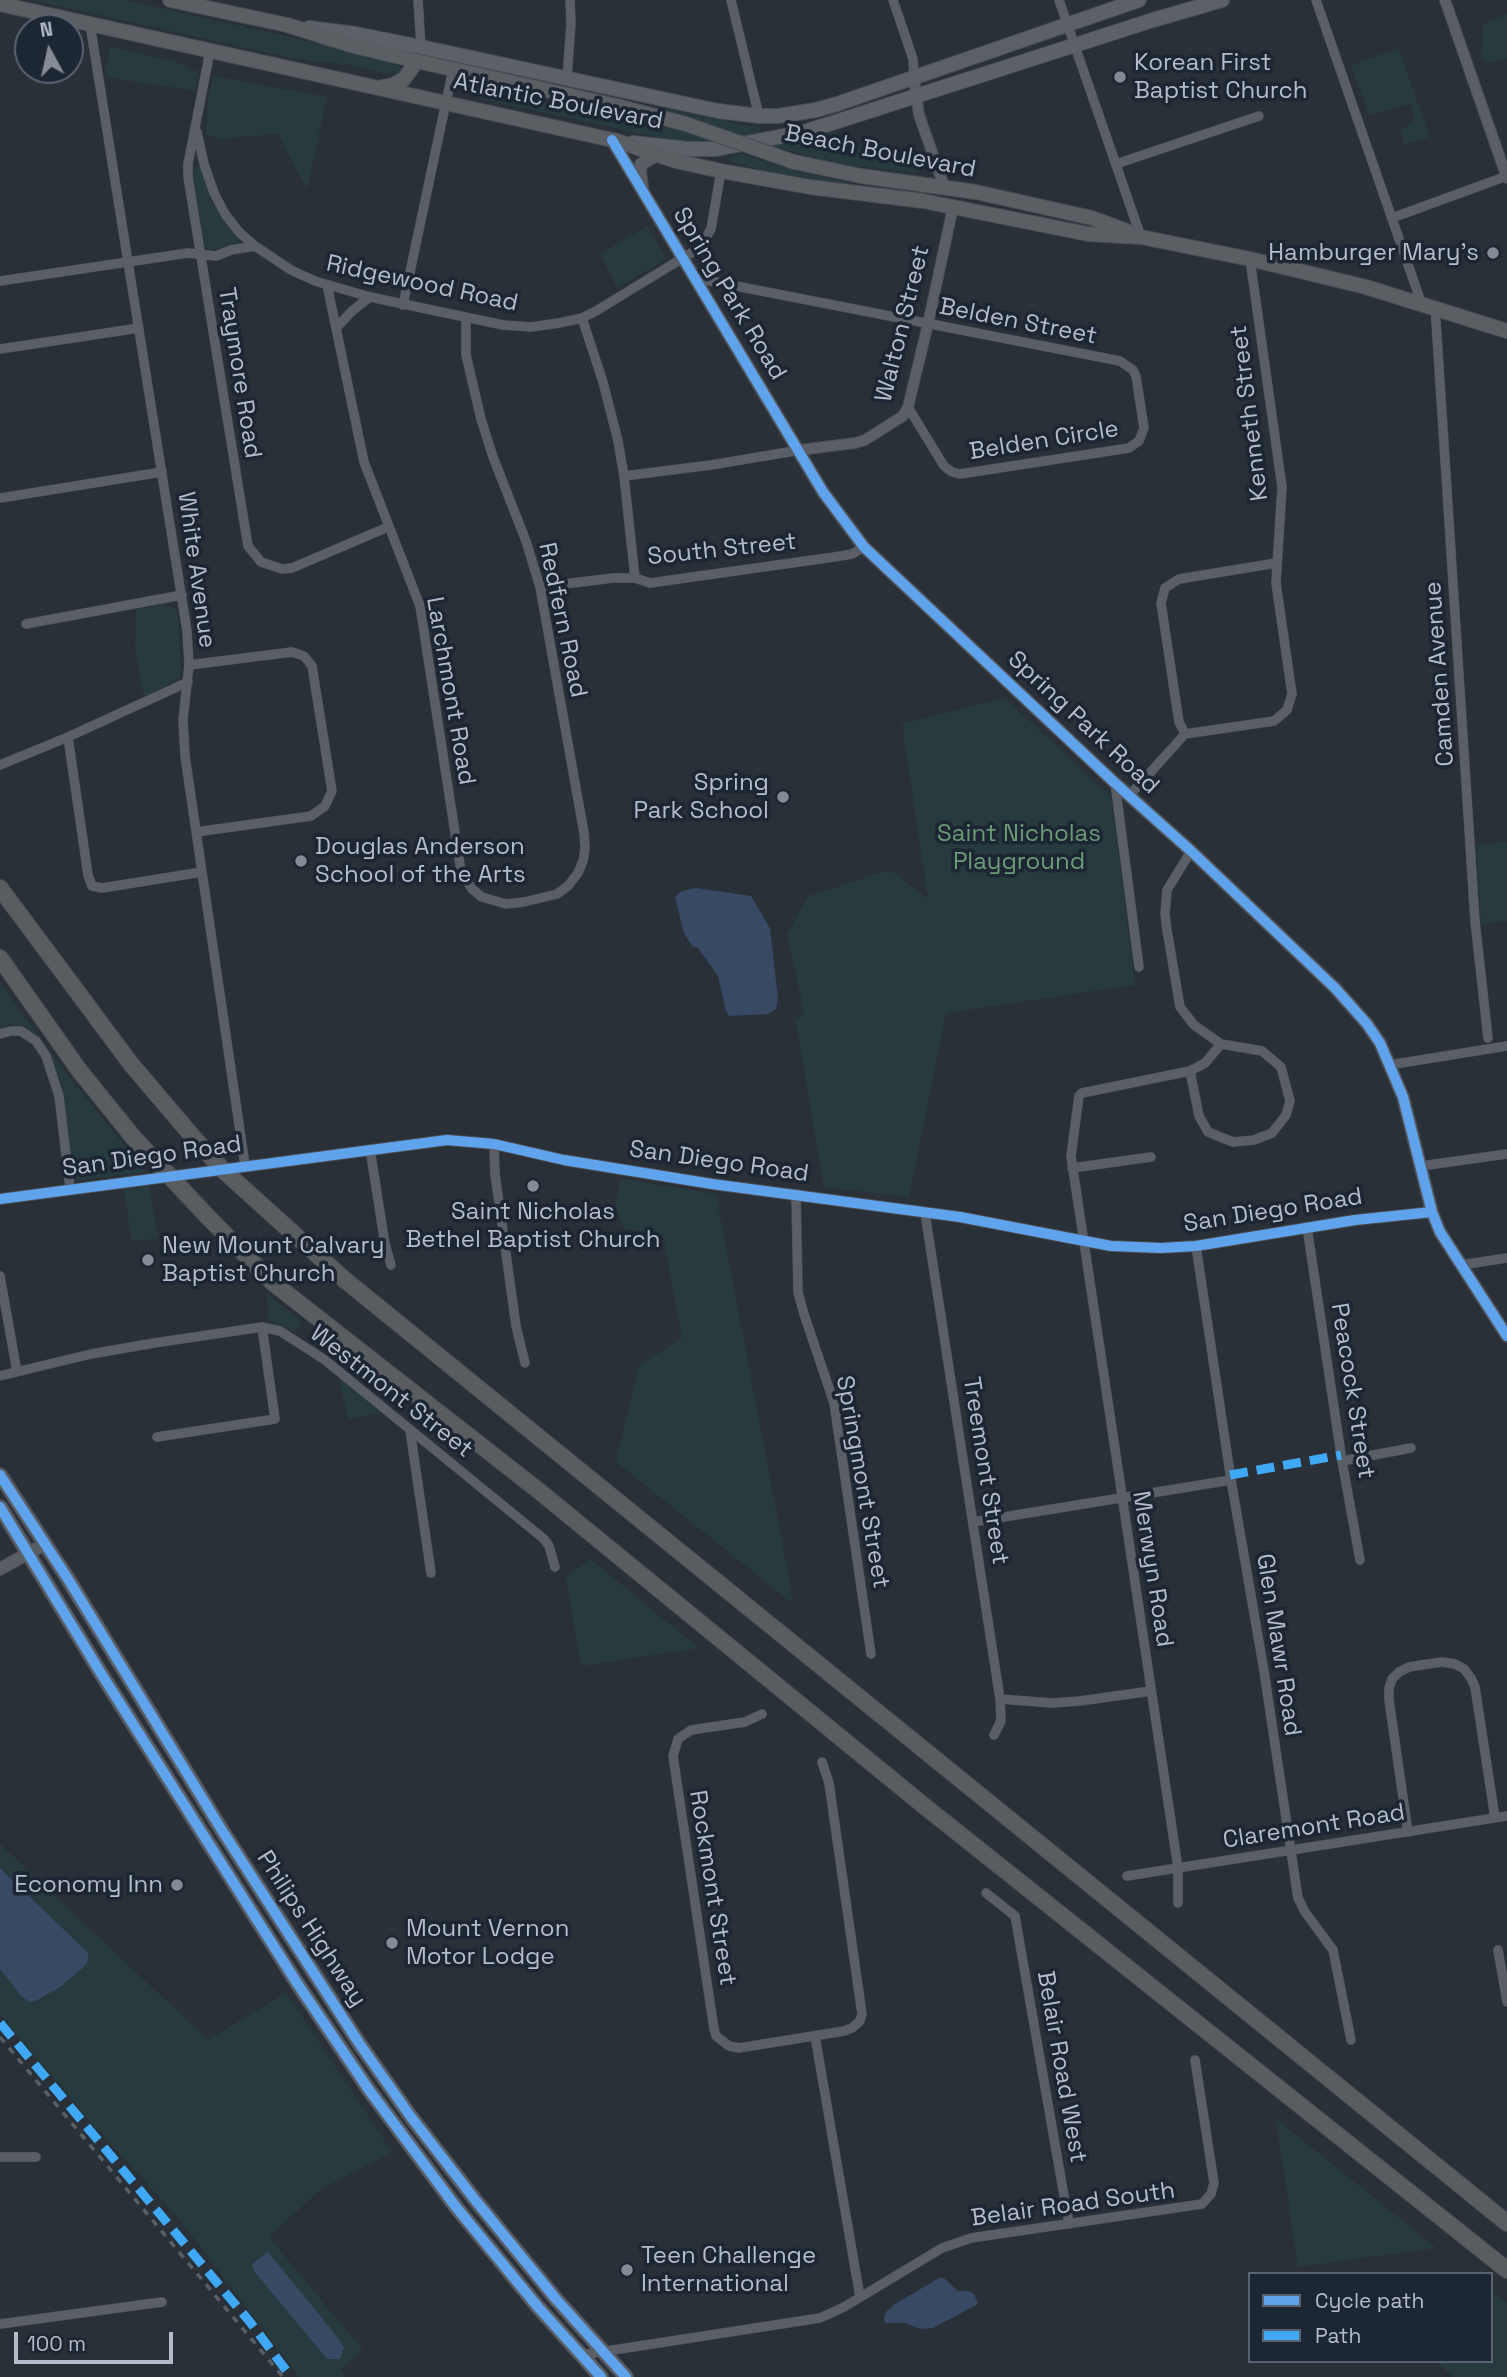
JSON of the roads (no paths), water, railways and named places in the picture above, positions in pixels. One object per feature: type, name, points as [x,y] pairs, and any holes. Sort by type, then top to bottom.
[{"type":"highway","name":"Beach Boulevard","points":[[170,0],[287,26],[354,46],[419,54],[453,69],[686,124],[794,162],[861,176],[944,186],[1092,218],[1141,237]]},
{"type":"highway","name":"Atlantic Boulevard","points":[[0,4],[615,141]]},
{"type":"highway","points":[[373,87],[399,83],[419,54]]},
{"type":"highway","name":"Beach Boulevard","points":[[615,141],[721,171],[810,187],[912,199],[1088,234],[1141,237],[1250,259],[1428,304],[1507,331]]},
{"type":"highway","points":[[657,155],[674,148]]},
{"type":"highway","points":[[0,888],[131,1064],[223,1170],[345,1280],[1507,2223]]},
{"type":"highway","points":[[0,958],[79,1070],[133,1137],[272,1282],[550,1500],[923,1805],[1507,2270]]},
{"type":"highway","points":[[1438,2167],[1507,2209]]},
{"type":"main road","name":"Atlantic Boulevard","points":[[419,54],[567,78],[718,111],[759,116],[787,115],[816,110],[914,78],[1139,0]]},
{"type":"main road","name":"Atlantic Boulevard","points":[[615,141],[674,148],[716,149],[776,138],[834,123],[1222,0]]},
{"type":"main road","name":"Spring Park Road","points":[[615,141],[831,504],[864,547],[1191,851],[1353,1007],[1380,1043],[1403,1097],[1432,1212],[1447,1244],[1507,1336]]},
{"type":"main road","name":"Spring Park Road","points":[[642,190],[641,164],[657,155]]},
{"type":"main road","points":[[944,186],[953,207]]},
{"type":"main road","name":"Philips Highway","points":[[0,1475],[335,2006],[441,2156],[513,2247],[626,2377]]},
{"type":"main road","name":"Philips Highway","points":[[0,1507],[125,1712],[319,2016],[417,2157],[495,2255],[601,2377]]},
{"type":"main road","points":[[0,1569],[45,1544]]},
{"type":"street","points":[[418,0],[419,54]]},
{"type":"street","points":[[567,78],[570,0]]},
{"type":"street","points":[[730,0],[759,116]]},
{"type":"street","points":[[893,0],[913,59],[919,115],[944,186]]},
{"type":"street","points":[[1059,0],[1141,237]]},
{"type":"street","name":"Camden Avenue","points":[[1317,0],[1392,218],[1428,304],[1475,921],[1488,1038]]},
{"type":"street","points":[[1392,218],[1507,177],[1445,0]]},
{"type":"street","name":"White Avenue","points":[[90,24],[182,595],[189,664],[183,739],[245,1166]]},
{"type":"street","name":"Traymore Road","points":[[210,51],[188,164],[188,177],[248,546],[261,562],[271,567],[292,568],[388,527]]},
{"type":"street","points":[[403,304],[453,69]]},
{"type":"street","points":[[1116,164],[1259,116]]},
{"type":"street","name":"Ridgewood Road","points":[[196,127],[204,164],[225,214],[255,246],[291,270],[327,285],[370,297],[503,325],[531,327],[582,318],[684,259],[703,243],[710,229],[721,171]]},
{"type":"street","name":"Walton Street","points":[[624,475],[711,465],[865,440],[903,416],[908,407],[928,324],[953,207]]},
{"type":"street","points":[[0,281],[199,253],[216,256],[255,246]]},
{"type":"street","name":"Kenneth Street","points":[[1185,734],[1274,721],[1282,716],[1291,704],[1292,694],[1276,583],[1282,487],[1250,259]]},
{"type":"street","name":"Belden Street","points":[[695,278],[1128,364]]},
{"type":"street","name":"Larchmont Road","points":[[327,285],[364,462],[420,606],[463,876],[482,897],[506,904],[524,902]]},
{"type":"street","points":[[336,328],[370,297]]},
{"type":"street","name":"Redfern Road","points":[[466,318],[466,355],[481,419],[540,587],[585,848],[578,873],[568,886],[557,894],[524,902]]},
{"type":"street","points":[[582,318],[612,413],[624,475],[635,578]]},
{"type":"street","points":[[0,349],[139,328]]},
{"type":"street","name":"Belden Circle","points":[[908,407],[944,466],[951,472],[960,474],[1129,448],[1139,441],[1144,428],[1136,376],[1128,364]]},
{"type":"street","points":[[0,498],[162,472]]},
{"type":"street","name":"South Street","points":[[540,587],[613,578],[635,578],[650,583],[852,554],[864,547]]},
{"type":"street","points":[[1129,796],[1185,734],[1179,722],[1161,603],[1165,588],[1179,579],[1276,563]]},
{"type":"street","points":[[26,624],[182,595]]},
{"type":"street","points":[[189,664],[292,652],[304,656],[312,666],[332,790],[325,806],[311,816],[196,832]]},
{"type":"street","points":[[0,765],[188,682]]},
{"type":"street","points":[[68,737],[88,875],[92,886],[102,888],[202,873]]},
{"type":"street","points":[[1115,783],[1139,967]]},
{"type":"street","points":[[1191,851],[1167,890],[1165,915],[1180,1007],[1194,1025],[1221,1044],[1262,1051],[1281,1067],[1290,1101],[1286,1115],[1272,1133],[1254,1140],[1233,1142],[1208,1132],[1199,1116],[1190,1071],[1205,1063],[1221,1044]]},
{"type":"street","points":[[0,1034],[21,1031],[36,1041],[46,1056],[56,1083],[70,1188]]},
{"type":"street","points":[[1389,1065],[1507,1046]]},
{"type":"street","name":"Merwyn Road","points":[[1178,1903],[1178,1868],[1082,1241],[1072,1168],[1072,1144],[1079,1096],[1082,1093],[1190,1071]]},
{"type":"street","name":"San Diego Road","points":[[0,1199],[447,1140],[494,1144],[564,1160],[712,1184],[925,1213],[1111,1246],[1196,1246],[1355,1220],[1432,1212]]},
{"type":"street","points":[[494,1144],[495,1174],[516,1326],[525,1363]]},
{"type":"street","points":[[369,1149],[391,1265]]},
{"type":"street","points":[[1421,1166],[1507,1154]]},
{"type":"street","points":[[1072,1168],[1151,1157]]},
{"type":"street","name":"Springmont Street","points":[[796,1194],[799,1292],[834,1404],[871,1654]]},
{"type":"street","name":"Treemont Street","points":[[925,1213],[1000,1699],[1001,1721],[994,1735]]},
{"type":"street","name":"Peacock Street","points":[[1307,1227],[1342,1461],[1360,1560]]},
{"type":"street","name":"Glen Mawr Road","points":[[1196,1246],[1298,1898],[1333,1950],[1351,2040]]},
{"type":"street","points":[[1461,1265],[1507,1258]]},
{"type":"street","points":[[0,1276],[16,1372]]},
{"type":"street","points":[[157,1437],[275,1419],[262,1327]]},
{"type":"street","name":"Westmont Street","points":[[0,1376],[120,1349],[262,1327],[280,1331],[306,1346],[544,1539],[550,1546],[555,1567]]},
{"type":"street","points":[[410,1430],[431,1573]]},
{"type":"street","points":[[1342,1461],[1410,1448]]},
{"type":"street","points":[[973,1522],[1231,1480]]},
{"type":"street","points":[[1408,1832],[1388,1700],[1392,1679],[1409,1667],[1442,1662],[1455,1664],[1464,1669],[1471,1678],[1475,1688],[1495,1818]]},
{"type":"street","points":[[1000,1699],[1054,1703],[1151,1690]]},
{"type":"street","points":[[125,1712],[141,1701]]},
{"type":"street","name":"Rockmont Street","points":[[762,1714],[745,1722],[691,1730],[678,1739],[673,1756],[714,2029],[721,2042],[739,2048],[815,2036]]},
{"type":"street","points":[[822,1762],[829,1783],[862,2014],[860,2021],[852,2028],[815,2036],[860,2297]]},
{"type":"street","name":"Claremont Road","points":[[1127,1876],[1507,1816]]},
{"type":"street","points":[[223,1865],[238,1854]]},
{"type":"street","name":"Belair Road West","points":[[986,1893],[1016,1916],[1069,2224]]},
{"type":"street","points":[[1498,1950],[1507,2002]]},
{"type":"street","points":[[319,2016],[335,2006]]},
{"type":"street","name":"Belair Road South","points":[[581,2355],[815,2319],[832,2313],[954,2243],[983,2235],[1194,2206],[1205,2202],[1211,2194],[1214,2177],[1195,2060]]},
{"type":"street","points":[[417,2157],[441,2156]]},
{"type":"street","points":[[0,2157],[36,2157]]},
{"type":"street","points":[[495,2255],[513,2247]]},
{"type":"street","points":[[0,2324],[162,2302]]},
{"type":"water","points":[[696,888],[751,896],[770,928],[778,999],[776,1009],[768,1014],[729,1016],[726,1011],[718,976],[684,933],[675,897],[682,891]]},
{"type":"water","points":[[0,1868],[87,1952],[89,1957],[86,1965],[60,1987],[36,2001],[29,2002],[22,1997],[0,1969]]},
{"type":"water","points":[[268,2252],[339,2339],[344,2348],[340,2359],[327,2359],[254,2271],[252,2264]]},
{"type":"water","points":[[939,2278],[944,2278],[958,2291],[974,2294],[978,2304],[933,2328],[920,2329],[905,2323],[885,2323],[886,2312],[895,2304]]},
{"type":"railway","points":[[0,2037],[283,2377]]},
{"type":"place","name":"Korean First Baptist Church","points":[[1120,77]]},
{"type":"place","name":"Hamburger Mary's","points":[[1493,253]]},
{"type":"place","name":"Spring Park School","points":[[783,797]]},
{"type":"place","name":"Douglas Anderson School of the Arts","points":[[301,861]]},
{"type":"place","name":"Saint Nicholas Bethel Baptist Church","points":[[533,1186]]},
{"type":"place","name":"New Mount Calvary Baptist Church","points":[[148,1260]]},
{"type":"place","name":"Economy Inn","points":[[177,1885]]},
{"type":"place","name":"Mount Vernon Motor Lodge","points":[[392,1943]]},
{"type":"place","name":"Teen Challenge International","points":[[627,2270]]},
{"type":"park label","name":"Saint Nicholas Playground","points":[[1019,848]]}]
